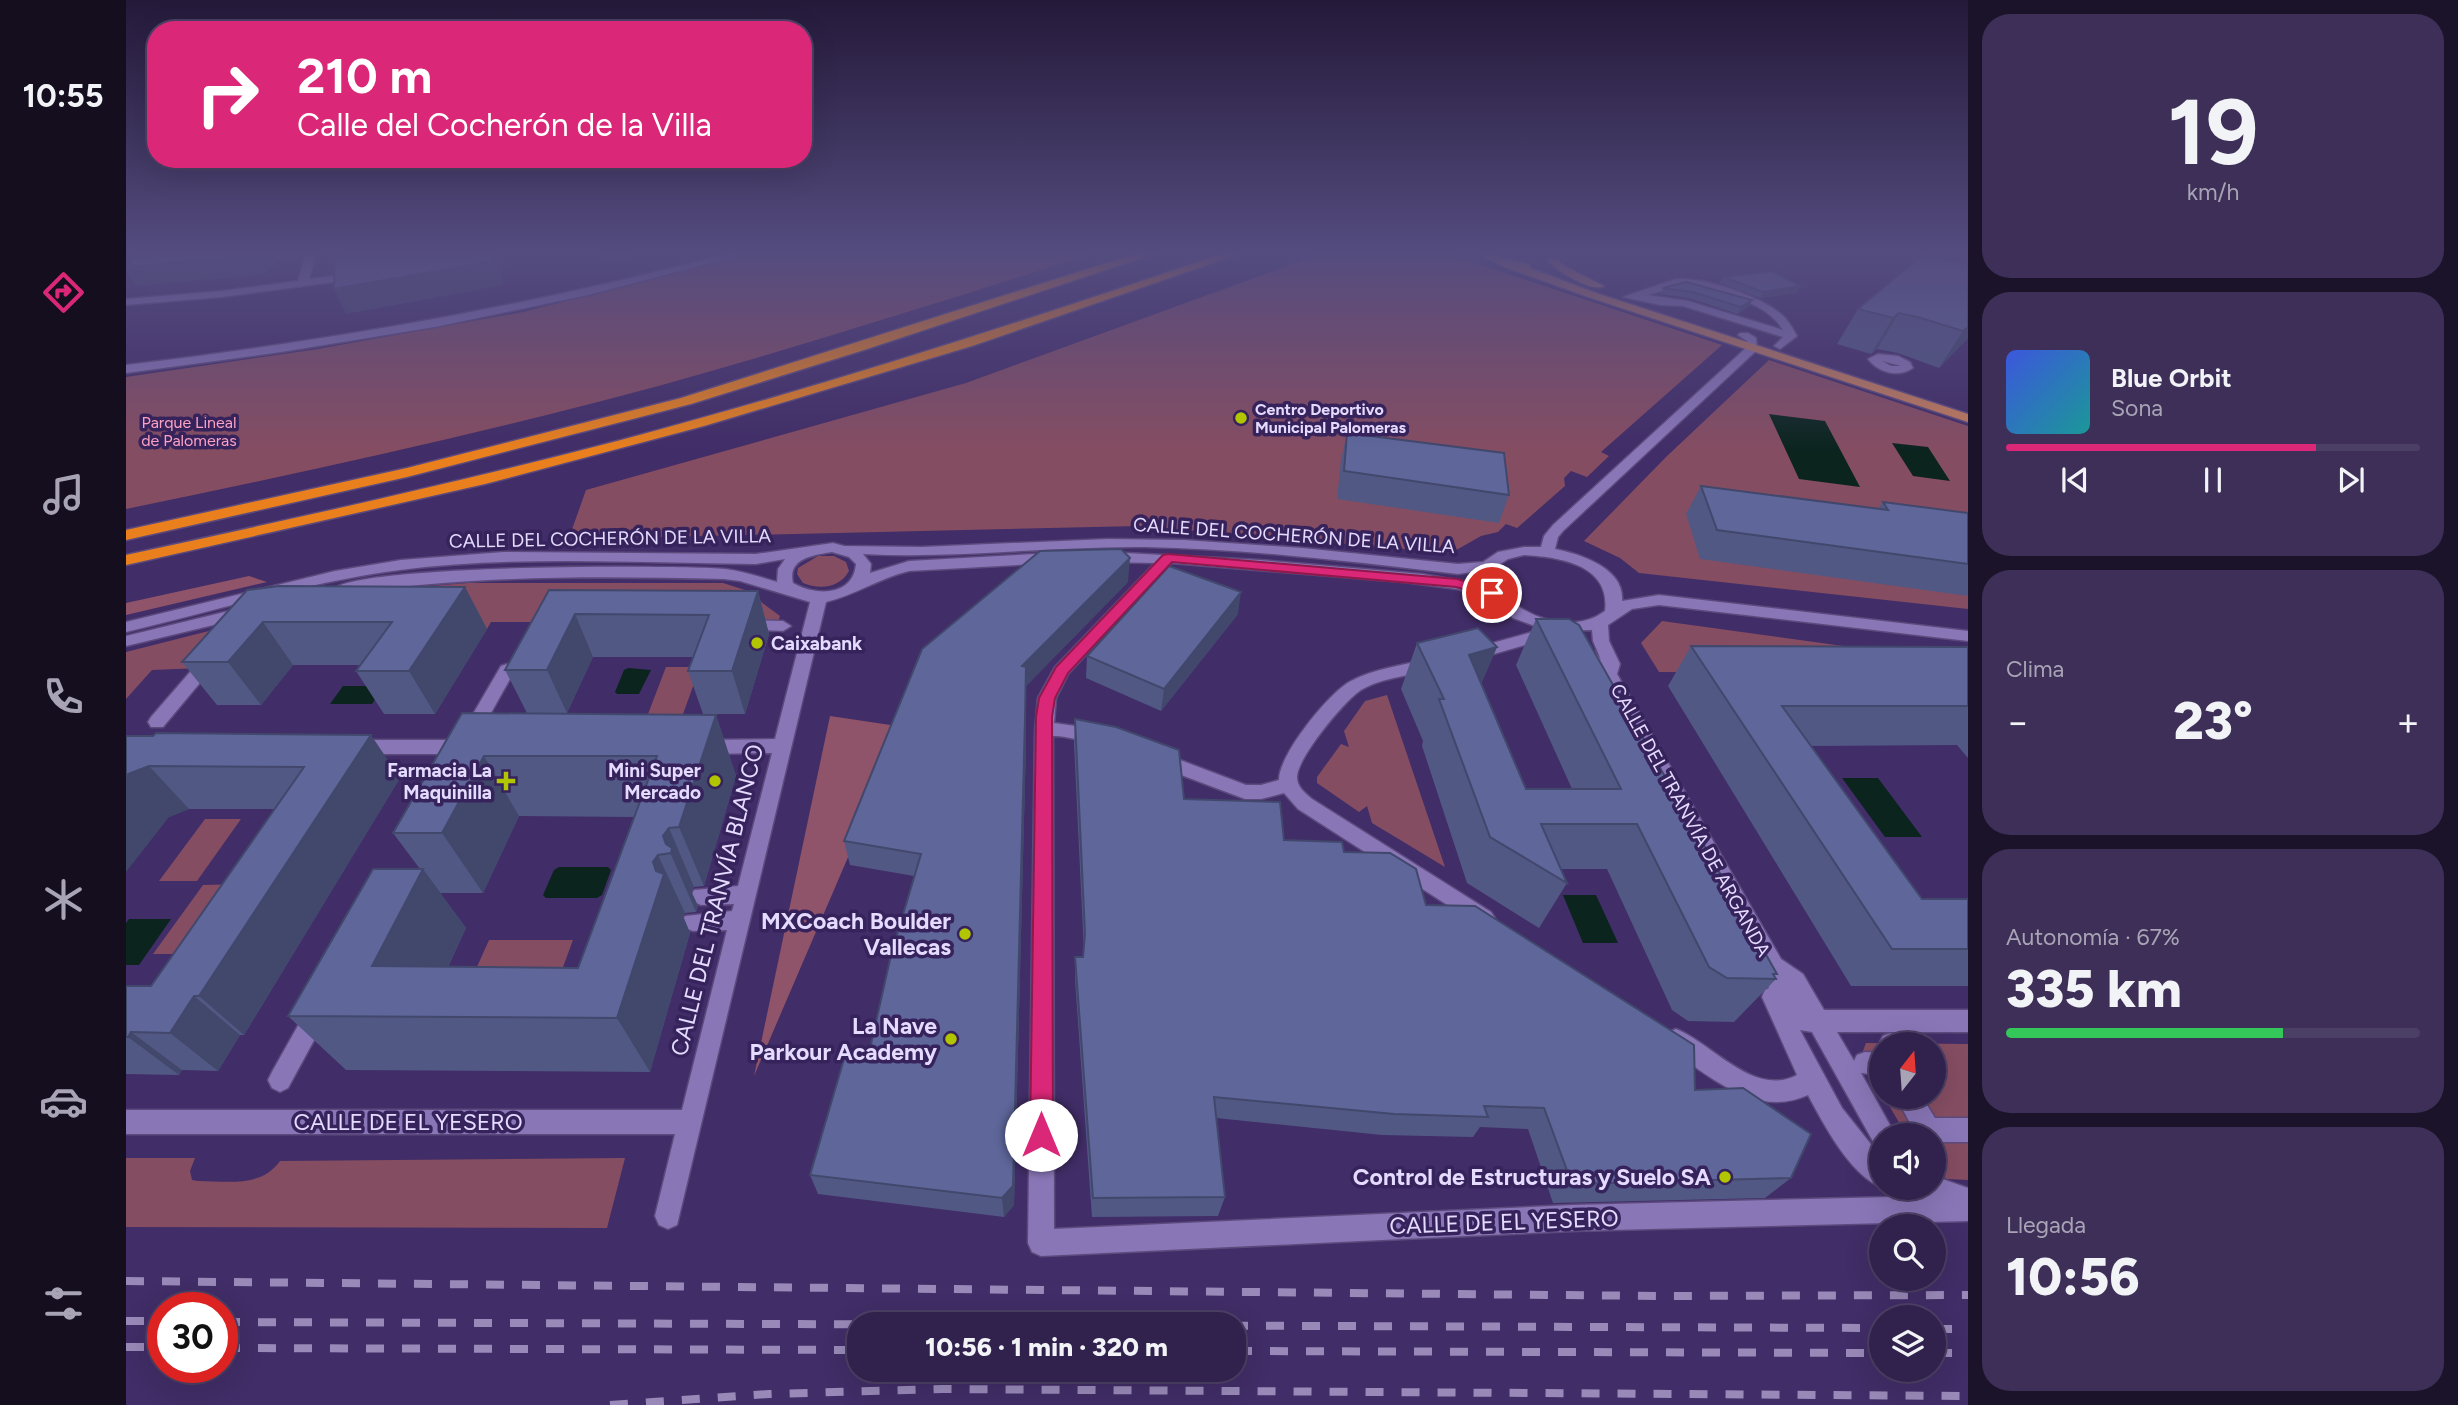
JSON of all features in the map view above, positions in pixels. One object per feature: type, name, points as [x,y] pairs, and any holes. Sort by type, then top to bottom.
[{"type":"highway","points":[[126,535],[453,462],[612,421],[816,362],[946,320]]},
{"type":"highway","points":[[126,560],[469,482],[697,424],[1039,320]]},
{"type":"main road","points":[[1667,320],[1968,418]]},
{"type":"main road","points":[[1700,320],[1968,407]]},
{"type":"street","points":[[126,359],[408,320]]},
{"type":"street","points":[[126,369],[332,343],[461,320]]},
{"type":"street","points":[[1738,320],[1791,336]]},
{"type":"street","points":[[1780,320],[1786,324],[1791,336]]},
{"type":"street","points":[[1547,551],[1551,536],[1558,528],[1753,348],[1752,340],[1744,335]]},
{"type":"street","points":[[1780,346],[1791,336]]},
{"type":"street","points":[[1876,378],[1886,368]]},
{"type":"street","name":"CALLE DEL COCHERÓN DE LA VILLA","points":[[846,549],[890,552],[1062,543],[1147,543],[1249,548],[1458,569],[1487,566]]},
{"type":"street","points":[[834,547],[846,549],[856,554],[866,568],[864,577],[857,585],[834,596],[819,598],[792,592],[782,578],[788,563],[806,551],[834,547]]},
{"type":"street","name":"CALLE DEL COCHERÓN DE LA VILLA","points":[[126,627],[335,576],[401,565],[516,557],[756,559],[806,551]]},
{"type":"street","points":[[1563,627],[1522,616],[1504,606],[1486,584],[1487,566],[1496,557],[1509,551],[1547,551],[1588,565],[1608,581],[1690,603]]},
{"type":"street","name":"CALLE DEL COCHERÓN DE LA VILLA","points":[[857,585],[884,572],[909,566],[1053,558],[1168,558],[1457,583],[1492,593]]},
{"type":"street","points":[[1117,744],[1092,734],[1064,729],[1044,730],[1047,698],[1061,671],[1168,558]]},
{"type":"street","name":"CALLE DEL COCHERÓN DE LA VILLA","points":[[126,641],[328,592],[452,574],[724,574],[748,578],[792,592]]},
{"type":"street","name":"CALLE DEL TRANVÍA DE ARGANDA","points":[[1608,581],[1614,590],[1617,603],[1606,619],[1601,641],[1612,664],[1609,673]]},
{"type":"street","name":"CALLE DEL TRANVÍA BLANCO","points":[[668,1216],[819,598]]},
{"type":"street","points":[[1502,929],[1294,795],[1289,784],[1288,769],[1342,695],[1353,687],[1563,627],[1606,619],[1620,608],[1637,602],[1660,600],[1968,636]]},
{"type":"street","points":[[727,625],[783,626]]},
{"type":"street","name":"CALLE DEL TRANVÍA DE ARGANDA","points":[[1563,627],[1584,648],[1595,666],[1609,673],[1773,966],[1777,983],[1792,1009],[1804,1021],[1818,1020]]},
{"type":"street","points":[[1947,633],[1968,655]]},
{"type":"street","points":[[157,722],[203,668]]},
{"type":"street","points":[[472,731],[507,670]]},
{"type":"street","name":"CALLE DE EL YESERO","points":[[1044,730],[1041,1243],[1954,1201]]},
{"type":"street","points":[[338,747],[491,747]]},
{"type":"street","points":[[685,747],[782,747]]},
{"type":"street","points":[[1143,753],[1245,792],[1261,792],[1289,784]]},
{"type":"street","points":[[701,896],[745,895]]},
{"type":"street","points":[[693,922],[739,920]]},
{"type":"street","name":"CALLE DEL TRANVÍA DE ARGANDA","points":[[1773,966],[1770,982],[1772,995],[1814,1078],[1851,1142],[1869,1161]]},
{"type":"street","points":[[280,1080],[329,991]]},
{"type":"street","points":[[1818,1020],[1968,1021]]},
{"type":"street","points":[[1818,1020],[1877,1123]]},
{"type":"street","points":[[1665,1033],[1741,1081],[1760,1089],[1780,1092],[1797,1088],[1814,1078]]},
{"type":"street","points":[[1916,1110],[1928,1130],[1968,1130]]},
{"type":"street","name":"CALLE DE EL YESERO","points":[[126,1122],[690,1122]]},
{"type":"street","points":[[1921,1200],[1954,1201]]},
{"type":"green space","name":"Parque Lineal de Palomeras","points":[[481,320],[882,320],[596,403],[395,451],[126,509],[126,377],[318,349]]},
{"type":"green space","name":"Centro Deportivo Municipal Palomeras","points":[[1140,320],[1645,320],[1722,345],[1601,452],[1609,456],[1587,477],[1571,471],[1564,478],[1565,486],[1517,528],[1506,524],[1498,532],[1481,536],[1451,553],[1139,526],[659,537],[570,535],[586,490],[966,383]]},
{"type":"green space","points":[[1769,360],[1968,426],[1968,609],[1639,573],[1620,558],[1584,541],[1666,457]]},
{"type":"green space","points":[[818,556],[834,556],[846,562],[849,571],[840,581],[829,586],[803,583],[797,574],[798,568]]},
{"type":"green space","points":[[468,583],[723,583],[745,590],[780,616],[778,622],[491,622],[487,629],[226,667],[152,670],[126,699],[126,652],[319,603],[393,589]]},
{"type":"green space","points":[[1662,621],[1916,656],[1940,673],[1659,672],[1641,643]]},
{"type":"green space","points":[[666,667],[700,667],[683,714],[648,714]]},
{"type":"green space","points":[[1387,695],[1445,867],[1372,823],[1367,806],[1359,812],[1317,783],[1317,777],[1341,744],[1349,747],[1344,731],[1365,701]]},
{"type":"green space","points":[[205,819],[241,819],[197,881],[159,881]]},
{"type":"green space","points":[[242,884],[195,954],[153,954],[203,885]]},
{"type":"green space","points":[[489,940],[573,940],[559,978],[472,978]]},
{"type":"green space","points":[[1866,1043],[1869,1043],[1869,1070],[1861,1056]]},
{"type":"green space","points":[[1946,1044],[1968,1044],[1968,1180],[1946,1178],[1946,1123],[1899,1123],[1892,1110],[1946,1110]]},
{"type":"green space","points":[[126,1158],[195,1158],[190,1171],[192,1180],[232,1182],[263,1176],[280,1161],[625,1158],[607,1228],[126,1227]]},
{"type":"shaded area","points":[[1769,414],[1825,421],[1860,487],[1799,479]]},
{"type":"shaded area","points":[[1892,443],[1928,447],[1950,481],[1913,476]]},
{"type":"shaded area","points":[[249,576],[267,582],[126,615],[126,603]]},
{"type":"shaded area","points":[[624,670],[651,670],[639,694],[617,694],[615,692]]},
{"type":"shaded area","points":[[343,686],[384,686],[372,704],[330,704]]},
{"type":"shaded area","points":[[830,716],[904,727],[754,1076]]},
{"type":"shaded area","points":[[1842,778],[1878,778],[1922,837],[1885,837]]},
{"type":"shaded area","points":[[559,867],[608,867],[611,870],[602,895],[597,898],[546,898],[543,895],[554,870]]},
{"type":"shaded area","points":[[1563,895],[1596,895],[1618,943],[1583,943]]},
{"type":"shaded area","points":[[129,919],[171,919],[139,965],[126,965],[126,923]]},
{"type":"building","points":[[1926,320],[1968,320],[1968,327],[1963,331]]},
{"type":"building","points":[[1347,433],[1504,453],[1509,495],[1344,471]]},
{"type":"building","points":[[1701,486],[1888,510],[1883,502],[1968,513],[1968,564],[1717,530]]},
{"type":"building","points":[[1121,549],[1130,558],[1022,666],[1026,667],[1013,1186],[1002,1198],[810,1175],[844,1059],[867,1062],[891,955],[921,854],[844,841],[922,649],[1040,551]]},
{"type":"building","points":[[1169,566],[1241,592],[1164,689],[1087,656]]},
{"type":"building","points":[[279,586],[465,587],[409,671],[356,671],[392,622],[263,622],[228,662],[182,662],[247,590]]},
{"type":"building","points":[[549,590],[758,591],[732,671],[688,671],[709,615],[575,614],[547,670],[505,670]]},
{"type":"building","points":[[1536,619],[1569,619],[1579,625],[1777,974],[1773,974],[1776,979],[1727,978],[1709,967],[1637,824],[1541,824],[1567,883],[1490,837],[1439,699],[1444,699],[1417,643],[1478,628],[1497,647],[1469,655],[1526,789],[1621,789]]},
{"type":"building","points":[[1691,646],[1968,647],[1968,706],[1782,706],[1922,899],[1968,899],[1968,949],[1892,949]]},
{"type":"building","points":[[462,713],[716,715],[679,827],[669,828],[663,836],[666,844],[672,848],[671,853],[658,855],[653,862],[656,871],[664,874],[617,1018],[288,1016],[373,869],[423,869],[372,966],[578,968],[657,756],[484,756],[442,833],[393,833]]},
{"type":"building","points":[[1075,719],[1116,727],[1179,750],[1184,799],[1280,802],[1284,840],[1342,842],[1344,852],[1390,853],[1416,869],[1426,905],[1475,906],[1694,1045],[1695,1090],[1743,1088],[1811,1134],[1791,1178],[1572,1184],[1544,1108],[1484,1106],[1488,1117],[1394,1114],[1214,1097],[1225,1197],[1093,1198],[1075,957],[1083,957],[1085,934]]},
{"type":"building","points":[[156,733],[371,735],[199,996],[194,996],[170,1033],[131,1032],[126,1037],[126,986],[151,986],[304,767],[149,766],[126,777],[126,736],[153,736]]},
{"type":"railway","points":[[126,1281],[1659,1296],[1968,1295]]},
{"type":"railway","points":[[126,1321],[147,1321]]},
{"type":"railway","points":[[238,1322],[1869,1328]]},
{"type":"railway","points":[[1946,1329],[1968,1329]]},
{"type":"railway","points":[[126,1347],[147,1347]]},
{"type":"railway","points":[[238,1348],[847,1350]]},
{"type":"railway","points":[[1246,1351],[1869,1353]]},
{"type":"railway","points":[[1946,1353],[1968,1353]]},
{"type":"railway","points":[[610,1405],[769,1394],[942,1389],[1968,1396]]},
{"type":"place","name":"Centro Deportivo Municipal Palomeras","points":[[1241,418]]},
{"type":"place","name":"Caixabank","points":[[757,643]]},
{"type":"place","name":"Farmacia La Maquinilla","points":[[506,781]]},
{"type":"place","name":"Mini Super Mercado","points":[[715,781]]},
{"type":"place","name":"MXCoach Boulder Vallecas","points":[[965,934]]},
{"type":"place","name":"La Nave Parkour Academy","points":[[951,1039]]},
{"type":"place","name":"Control de Estructuras y Suelo SA","points":[[1725,1177]]},
{"type":"route","points":[[1041,1135],[1044,717],[1047,698],[1061,671],[1168,558],[1457,583],[1492,593]]}]
